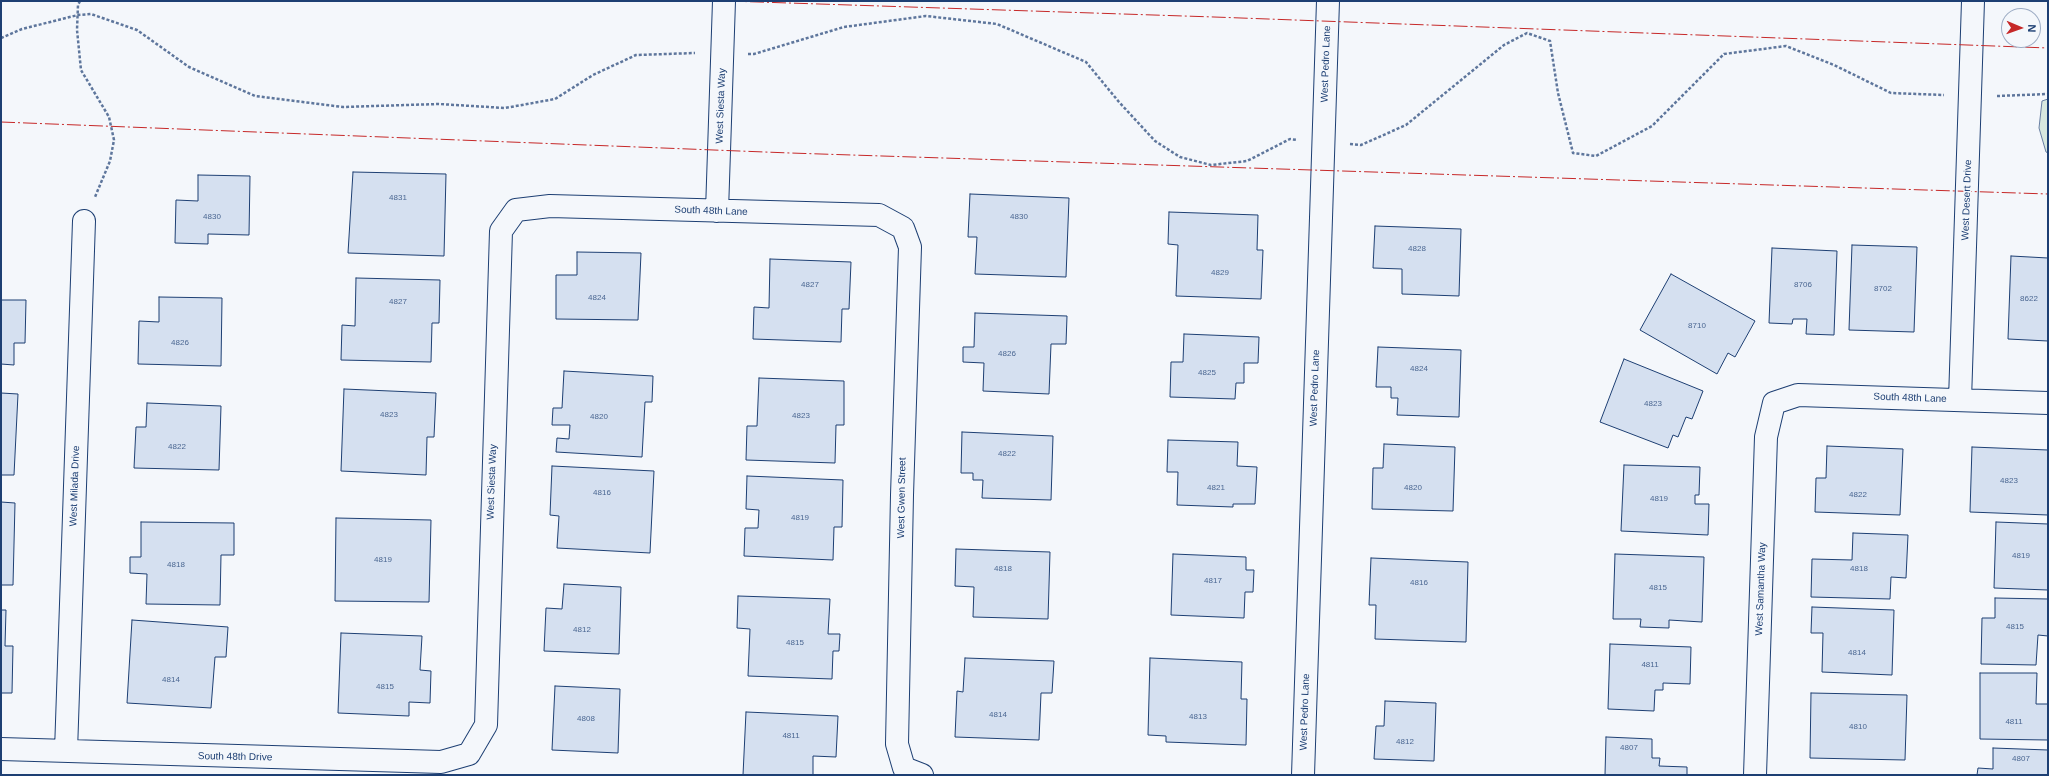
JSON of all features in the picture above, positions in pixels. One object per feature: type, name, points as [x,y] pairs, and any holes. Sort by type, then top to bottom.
[{"type":"street","name":"West Siesta Way","points":[[717,211],[724,1]]},
{"type":"street","name":"West Pedro Lane","points":[[1302,775],[1328,1]]},
{"type":"street","name":"West Desert Drive","points":[[1960,400],[1973,1]]},
{"type":"street","name":"South 48th Lane","points":[[516,210],[550,206],[879,215],[903,228]]},
{"type":"street","name":"West Siesta Way","points":[[469,754],[486,725],[501,231],[516,210]]},
{"type":"street","name":"West Milada Drive","points":[[66,751],[84,221]]},
{"type":"street","name":"West Gwen Street","points":[[903,228],[910,247],[902,495],[897,744],[913,772]]},
{"type":"street","name":"South 48th Lane","points":[[1774,404],[1798,395],[2048,403]]},
{"type":"street","name":"West Samantha Way","points":[[1755,775],[1766,438],[1774,404]]},
{"type":"street","name":"South 48th Drive","points":[[1,749],[440,762],[469,754]]},
{"type":"path","points":[[80,1],[78,5],[77,30],[81,70],[110,117],[114,140],[110,161],[84,221]]},
{"type":"path","points":[[1,38],[22,29],[78,15],[91,14],[137,30],[189,66],[255,96],[343,107],[439,104],[505,108],[555,98],[593,75],[636,55],[688,53],[754,54],[844,27],[926,16],[997,24],[1086,62],[1119,102],[1155,141],[1180,157],[1211,165],[1247,161],[1290,139],[1361,146],[1406,125],[1504,45],[1527,33],[1550,41],[1558,93],[1573,153],[1596,156],[1652,126],[1724,54],[1786,46],[1834,65],[1891,92],[2000,96],[2048,94]]},
{"type":"shaded area","points":[[2048,99],[2048,153],[2046,152],[2039,128],[2042,101]]},
{"type":"building","points":[[353,172],[446,174],[444,256],[348,253]]},
{"type":"building","points":[[198,175],[250,176],[249,235],[208,234],[208,244],[175,243],[176,200],[198,201]]},
{"type":"building","points":[[970,194],[1069,198],[1066,277],[975,274],[977,237],[968,237]]},
{"type":"building","points":[[1169,212],[1258,215],[1257,250],[1263,250],[1261,299],[1176,296],[1178,245],[1168,244]]},
{"type":"building","points":[[1375,226],[1461,229],[1459,296],[1402,294],[1402,269],[1373,268]]},
{"type":"building","points":[[1852,245],[1917,247],[1914,332],[1849,330]]},
{"type":"building","points":[[1772,248],[1837,251],[1834,335],[1806,334],[1807,319],[1793,319],[1792,324],[1769,323]]},
{"type":"building","points":[[577,252],[641,253],[638,320],[556,319],[556,275],[577,275]]},
{"type":"building","points":[[2011,256],[2048,258],[2048,341],[2008,339]]},
{"type":"building","points":[[770,259],[851,262],[849,309],[842,309],[841,342],[753,339],[754,307],[769,308]]},
{"type":"building","points":[[1671,274],[1755,321],[1735,357],[1728,353],[1717,374],[1640,330]]},
{"type":"building","points":[[356,278],[440,280],[439,323],[432,323],[431,362],[341,360],[342,325],[355,326]]},
{"type":"building","points":[[159,297],[222,298],[221,366],[138,364],[139,321],[159,322]]},
{"type":"building","points":[[1,300],[26,300],[25,343],[14,343],[14,365],[1,364]]},
{"type":"building","points":[[975,313],[1067,316],[1066,344],[1051,344],[1049,394],[983,391],[984,363],[963,362],[963,347],[974,347]]},
{"type":"building","points":[[1184,334],[1259,337],[1258,363],[1244,363],[1244,383],[1236,383],[1235,399],[1170,397],[1171,362],[1183,362]]},
{"type":"building","points":[[1378,347],[1461,350],[1459,417],[1397,415],[1398,398],[1391,398],[1391,387],[1376,387]]},
{"type":"building","points":[[1624,359],[1703,391],[1692,419],[1686,417],[1678,437],[1673,435],[1668,448],[1600,422]]},
{"type":"building","points":[[564,371],[653,376],[652,402],[645,402],[642,457],[556,452],[557,438],[569,439],[570,425],[552,425],[553,408],[562,408]]},
{"type":"building","points":[[759,378],[844,381],[844,425],[836,425],[835,463],[746,460],[747,426],[757,426]]},
{"type":"building","points":[[344,389],[436,393],[434,437],[427,437],[426,475],[341,471]]},
{"type":"building","points":[[1,393],[18,394],[14,475],[1,475]]},
{"type":"building","points":[[147,403],[221,406],[219,470],[134,468],[136,427],[146,427]]},
{"type":"building","points":[[962,432],[1053,436],[1051,500],[982,498],[983,480],[973,480],[973,473],[961,473]]},
{"type":"building","points":[[1168,440],[1238,442],[1237,466],[1257,467],[1255,504],[1233,504],[1233,507],[1177,505],[1178,472],[1167,472]]},
{"type":"building","points":[[1384,444],[1455,447],[1453,511],[1372,509],[1373,468],[1383,468]]},
{"type":"building","points":[[1827,446],[1903,449],[1900,515],[1815,512],[1816,478],[1826,478]]},
{"type":"building","points":[[1972,447],[2048,450],[2048,515],[1970,512]]},
{"type":"building","points":[[1624,465],[1700,467],[1699,495],[1695,495],[1695,504],[1709,504],[1708,535],[1621,531]]},
{"type":"building","points":[[552,466],[654,471],[650,553],[557,548],[559,516],[550,515]]},
{"type":"building","points":[[747,476],[843,480],[842,527],[834,527],[833,560],[744,556],[745,528],[758,528],[759,510],[746,509]]},
{"type":"building","points":[[1,502],[15,503],[13,585],[1,585]]},
{"type":"building","points":[[336,518],[431,520],[429,602],[335,601]]},
{"type":"building","points":[[141,522],[234,523],[234,555],[221,555],[220,605],[146,604],[147,574],[130,573],[130,557],[141,557]]},
{"type":"building","points":[[1996,522],[2048,524],[2048,590],[1994,588]]},
{"type":"building","points":[[1853,533],[1908,535],[1906,578],[1891,577],[1890,599],[1811,597],[1812,559],[1852,560]]},
{"type":"building","points":[[956,549],[1050,552],[1048,619],[973,617],[974,587],[955,586]]},
{"type":"building","points":[[1173,554],[1246,557],[1246,570],[1254,570],[1253,592],[1245,592],[1244,618],[1171,615]]},
{"type":"building","points":[[1615,554],[1704,557],[1702,622],[1669,620],[1669,628],[1640,627],[1641,619],[1613,619]]},
{"type":"building","points":[[1371,558],[1468,562],[1466,642],[1375,639],[1376,605],[1369,605]]},
{"type":"building","points":[[564,584],[621,587],[619,654],[544,651],[546,608],[562,609]]},
{"type":"building","points":[[738,596],[830,599],[828,634],[840,634],[839,651],[833,651],[832,679],[748,676],[750,629],[737,628]]},
{"type":"building","points":[[1995,598],[2048,599],[2048,636],[2038,635],[2036,665],[1981,664],[1982,618],[1995,618]]},
{"type":"building","points":[[1812,607],[1894,610],[1892,675],[1822,672],[1823,633],[1811,633]]},
{"type":"building","points":[[1,610],[6,610],[5,646],[13,646],[12,693],[1,693]]},
{"type":"building","points":[[132,620],[228,627],[226,657],[215,657],[211,708],[127,703]]},
{"type":"building","points":[[341,633],[422,636],[420,670],[431,671],[430,703],[409,702],[409,716],[338,713]]},
{"type":"building","points":[[1610,644],[1691,647],[1690,684],[1663,683],[1663,690],[1655,690],[1654,711],[1608,709]]},
{"type":"building","points":[[965,658],[1054,661],[1052,693],[1041,693],[1039,740],[955,737],[957,691],[963,692]]},
{"type":"building","points":[[1150,658],[1242,662],[1241,699],[1247,699],[1246,745],[1166,742],[1166,736],[1148,735]]},
{"type":"building","points":[[1980,673],[2037,673],[2036,704],[2048,704],[2048,740],[1980,739]]},
{"type":"building","points":[[555,686],[620,689],[618,753],[552,750]]},
{"type":"building","points":[[1811,693],[1907,695],[1905,760],[1810,758]]},
{"type":"building","points":[[1385,701],[1436,703],[1434,761],[1374,759],[1376,726],[1384,726]]},
{"type":"building","points":[[746,712],[838,716],[836,757],[813,756],[813,775],[743,775]]},
{"type":"building","points":[[1606,737],[1652,739],[1652,758],[1660,758],[1659,766],[1687,767],[1687,775],[1605,775]]},
{"type":"building","points":[[1993,748],[2048,750],[2048,775],[1977,775],[1978,768],[1993,769]]},
{"type":"power","points":[[728,1],[1214,17],[2048,48]]},
{"type":"power","points":[[1,122],[790,153],[2048,194]]}]
